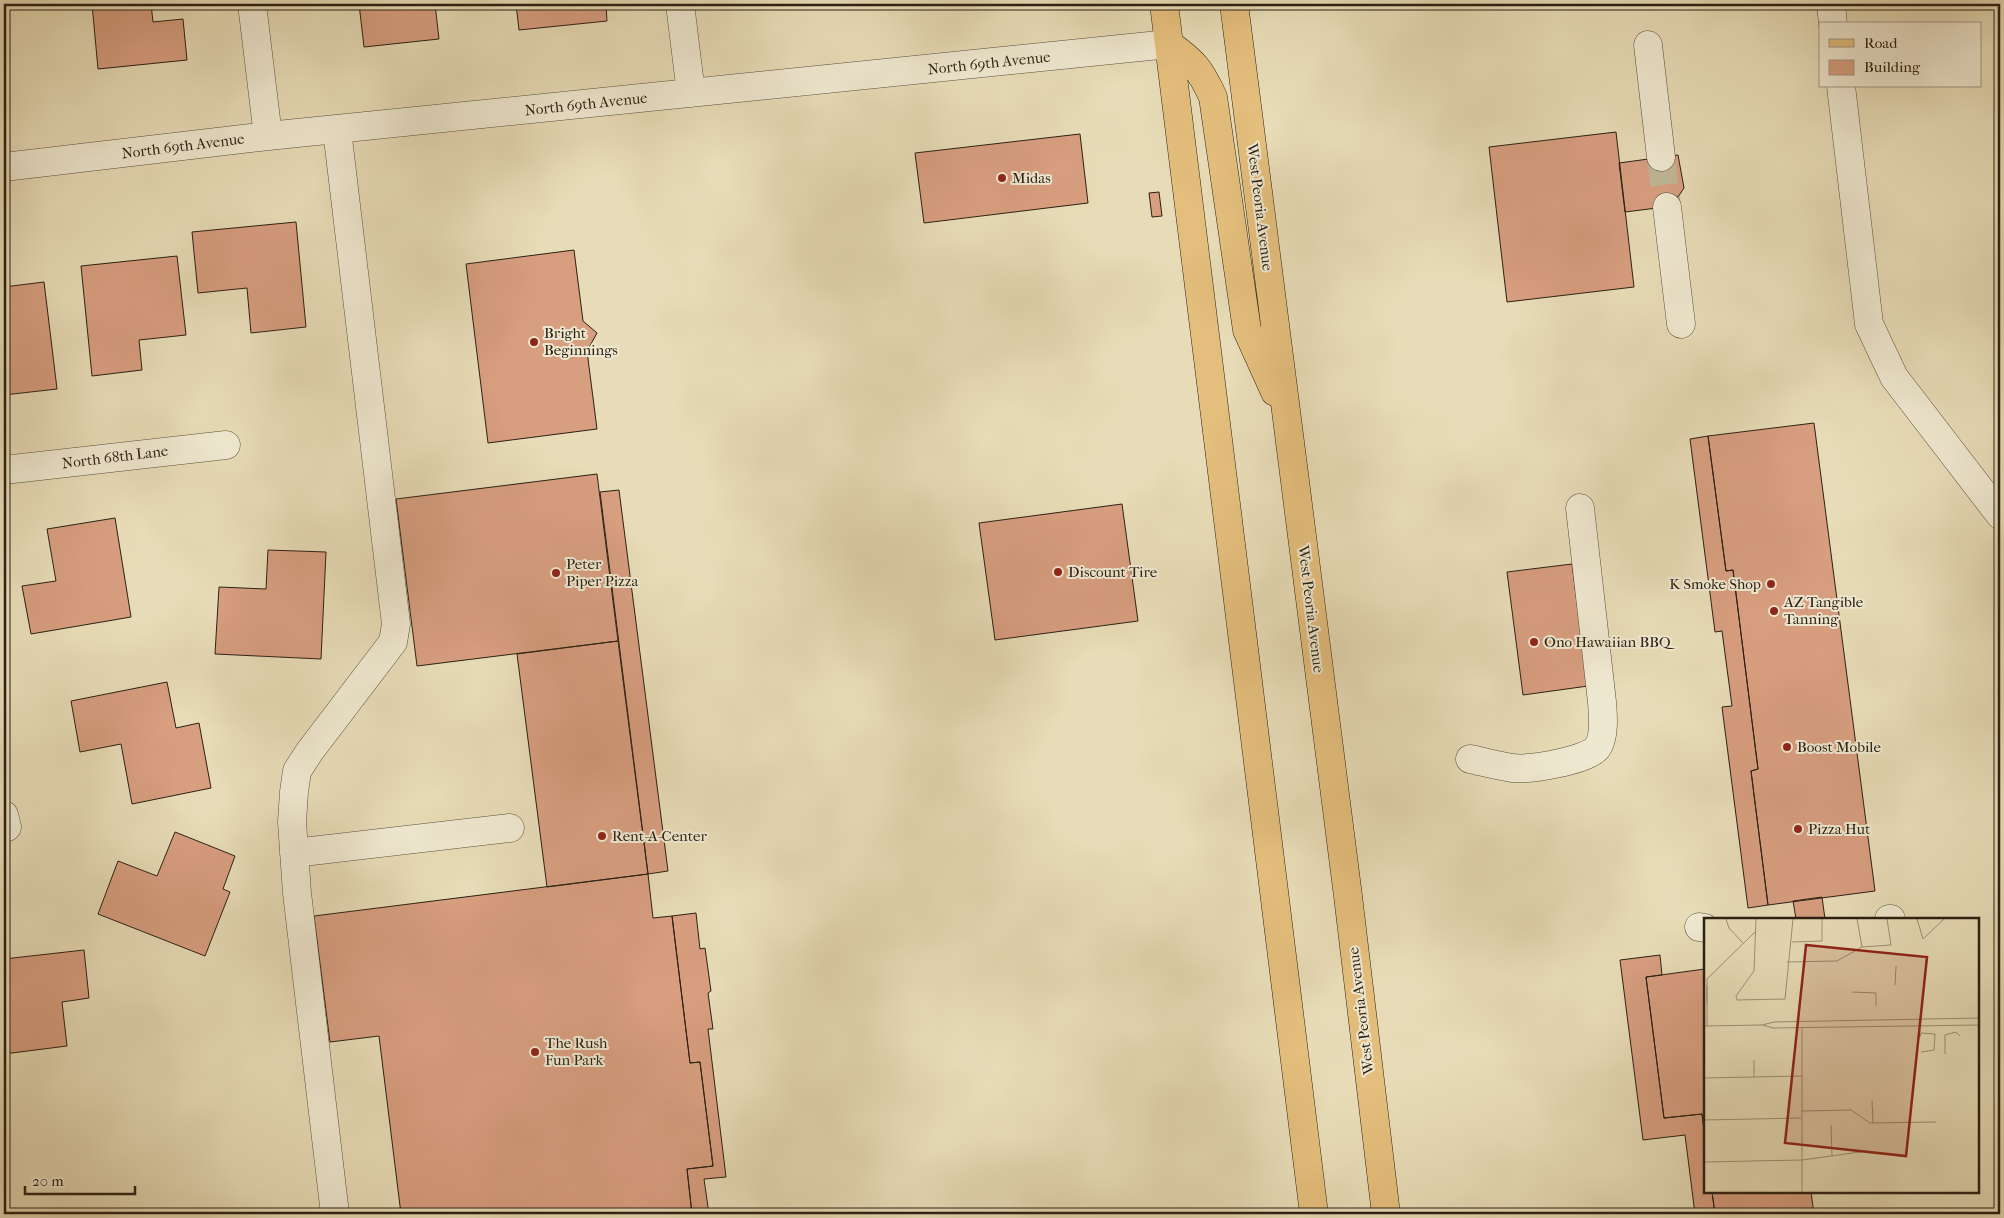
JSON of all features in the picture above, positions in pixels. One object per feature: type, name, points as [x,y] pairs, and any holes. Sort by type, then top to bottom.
[{"type":"main road","points":[[1164,4],[1314,1214]]},
{"type":"main road","name":"West Peoria Avenue","points":[[1234,4],[1386,1214]]},
{"type":"main road","points":[[1169,44],[1189,59],[1201,72],[1212,97],[1247,330],[1287,419]]},
{"type":"street","points":[[252,4],[268,136]]},
{"type":"street","points":[[680,4],[691,93]]},
{"type":"street","points":[[1830,4],[1833,22]]},
{"type":"street","name":"North 69th Avenue","points":[[4,167],[268,136],[1169,44]]},
{"type":"street","points":[[1648,45],[1662,158]]},
{"type":"street","points":[[1840,88],[1869,324],[1894,376],[2000,515]]},
{"type":"street","points":[[335,1214],[296,893],[292,822],[297,771],[310,751],[393,642],[396,624],[336,130]]},
{"type":"street","points":[[1667,207],[1681,324]]},
{"type":"street","name":"North 68th Lane","points":[[4,470],[226,444]]},
{"type":"street","points":[[1470,760],[1514,768],[1570,761],[1586,756],[1598,747],[1603,727],[1602,702],[1580,508]]},
{"type":"street","points":[[294,853],[510,828]]},
{"type":"building","points":[[92,4],[151,4],[153,22],[183,19],[187,60],[98,69]]},
{"type":"building","points":[[359,4],[435,4],[439,39],[364,47]]},
{"type":"building","points":[[516,4],[606,4],[607,21],[519,30]]},
{"type":"building","points":[[1616,132],[1634,287],[1507,302],[1489,147]]},
{"type":"building","name":"Midas","points":[[1080,134],[1088,203],[924,223],[915,153]]},
{"type":"building","points":[[1678,155],[1684,188],[1678,197],[1663,198],[1657,208],[1625,212],[1619,163]]},
{"type":"building","points":[[1159,192],[1162,216],[1152,217],[1149,193]]},
{"type":"building","points":[[296,222],[306,327],[251,333],[247,288],[198,293],[192,232]]},
{"type":"building","name":"Bright Beginnings","points":[[574,250],[583,321],[597,333],[587,351],[597,429],[488,443],[466,264]]},
{"type":"building","points":[[177,256],[186,335],[139,340],[142,370],[92,376],[81,266]]},
{"type":"building","points":[[44,282],[57,389],[4,395],[4,287]]},
{"type":"building","points":[[1814,423],[1875,891],[1768,905],[1751,771],[1758,769],[1733,570],[1726,571],[1708,436]]},
{"type":"building","points":[[1708,436],[1726,571],[1733,570],[1758,769],[1751,771],[1768,905],[1748,908],[1722,707],[1732,706],[1722,631],[1715,632],[1690,439]]},
{"type":"building","points":[[597,474],[618,641],[417,666],[396,499]]},
{"type":"building","points":[[619,490],[668,871],[648,874],[600,492]]},
{"type":"building","name":"Discount Tire","points":[[1122,504],[1138,621],[995,640],[979,523]]},
{"type":"building","points":[[115,518],[131,617],[31,634],[22,586],[56,581],[47,529]]},
{"type":"building","points":[[268,550],[326,552],[321,659],[215,654],[219,587],[266,589]]},
{"type":"building","points":[[1572,564],[1588,686],[1523,695],[1507,572]]},
{"type":"building","points":[[618,641],[648,874],[547,887],[517,654]]},
{"type":"building","points":[[167,682],[176,728],[199,723],[211,788],[132,804],[121,744],[80,752],[71,701]]},
{"type":"building","points":[[175,832],[235,856],[223,889],[230,892],[205,956],[98,914],[118,861],[157,876]]},
{"type":"building","name":"The Rush Fun Park","points":[[648,874],[653,918],[672,916],[690,1063],[700,1062],[713,1166],[687,1169],[692,1214],[401,1214],[379,1036],[330,1042],[314,916]]},
{"type":"building","points":[[1822,897],[1825,918],[1796,918],[1793,901]]},
{"type":"building","points":[[696,913],[700,949],[705,948],[711,991],[708,993],[713,1029],[708,1029],[726,1177],[704,1179],[709,1214],[692,1214],[687,1169],[713,1166],[700,1062],[690,1063],[672,916]]},
{"type":"building","points":[[84,950],[89,998],[62,1002],[67,1046],[4,1054],[4,959]]},
{"type":"building","points":[[1660,955],[1662,975],[1646,977],[1664,1118],[1702,1114],[1704,1130],[1704,1193],[1712,1193],[1715,1214],[1695,1214],[1685,1135],[1643,1140],[1620,960]]},
{"type":"building","points":[[1704,969],[1704,1130],[1702,1114],[1664,1118],[1646,977]]},
{"type":"building","points":[[1712,1193],[1811,1193],[1814,1214],[1715,1214]]},
{"type":"tunnel","points":[[1661,157],[1667,207]]},
{"type":"place","name":"Midas","points":[[1002,178]]},
{"type":"place","name":"Bright Beginnings","points":[[534,342]]},
{"type":"place","name":"Discount Tire","points":[[1058,572]]},
{"type":"place","name":"Peter Piper Pizza","points":[[556,573]]},
{"type":"place","name":"K Smoke Shop","points":[[1771,584]]},
{"type":"place","name":"AZ Tangible Tanning","points":[[1774,611]]},
{"type":"place","name":"Ono Hawaiian BBQ","points":[[1534,642]]},
{"type":"place","name":"Boost Mobile","points":[[1787,747]]},
{"type":"place","name":"Pizza Hut","points":[[1798,829]]},
{"type":"place","name":"Rent-A-Center","points":[[602,836]]},
{"type":"place","name":"The Rush Fun Park","points":[[535,1052]]}]
